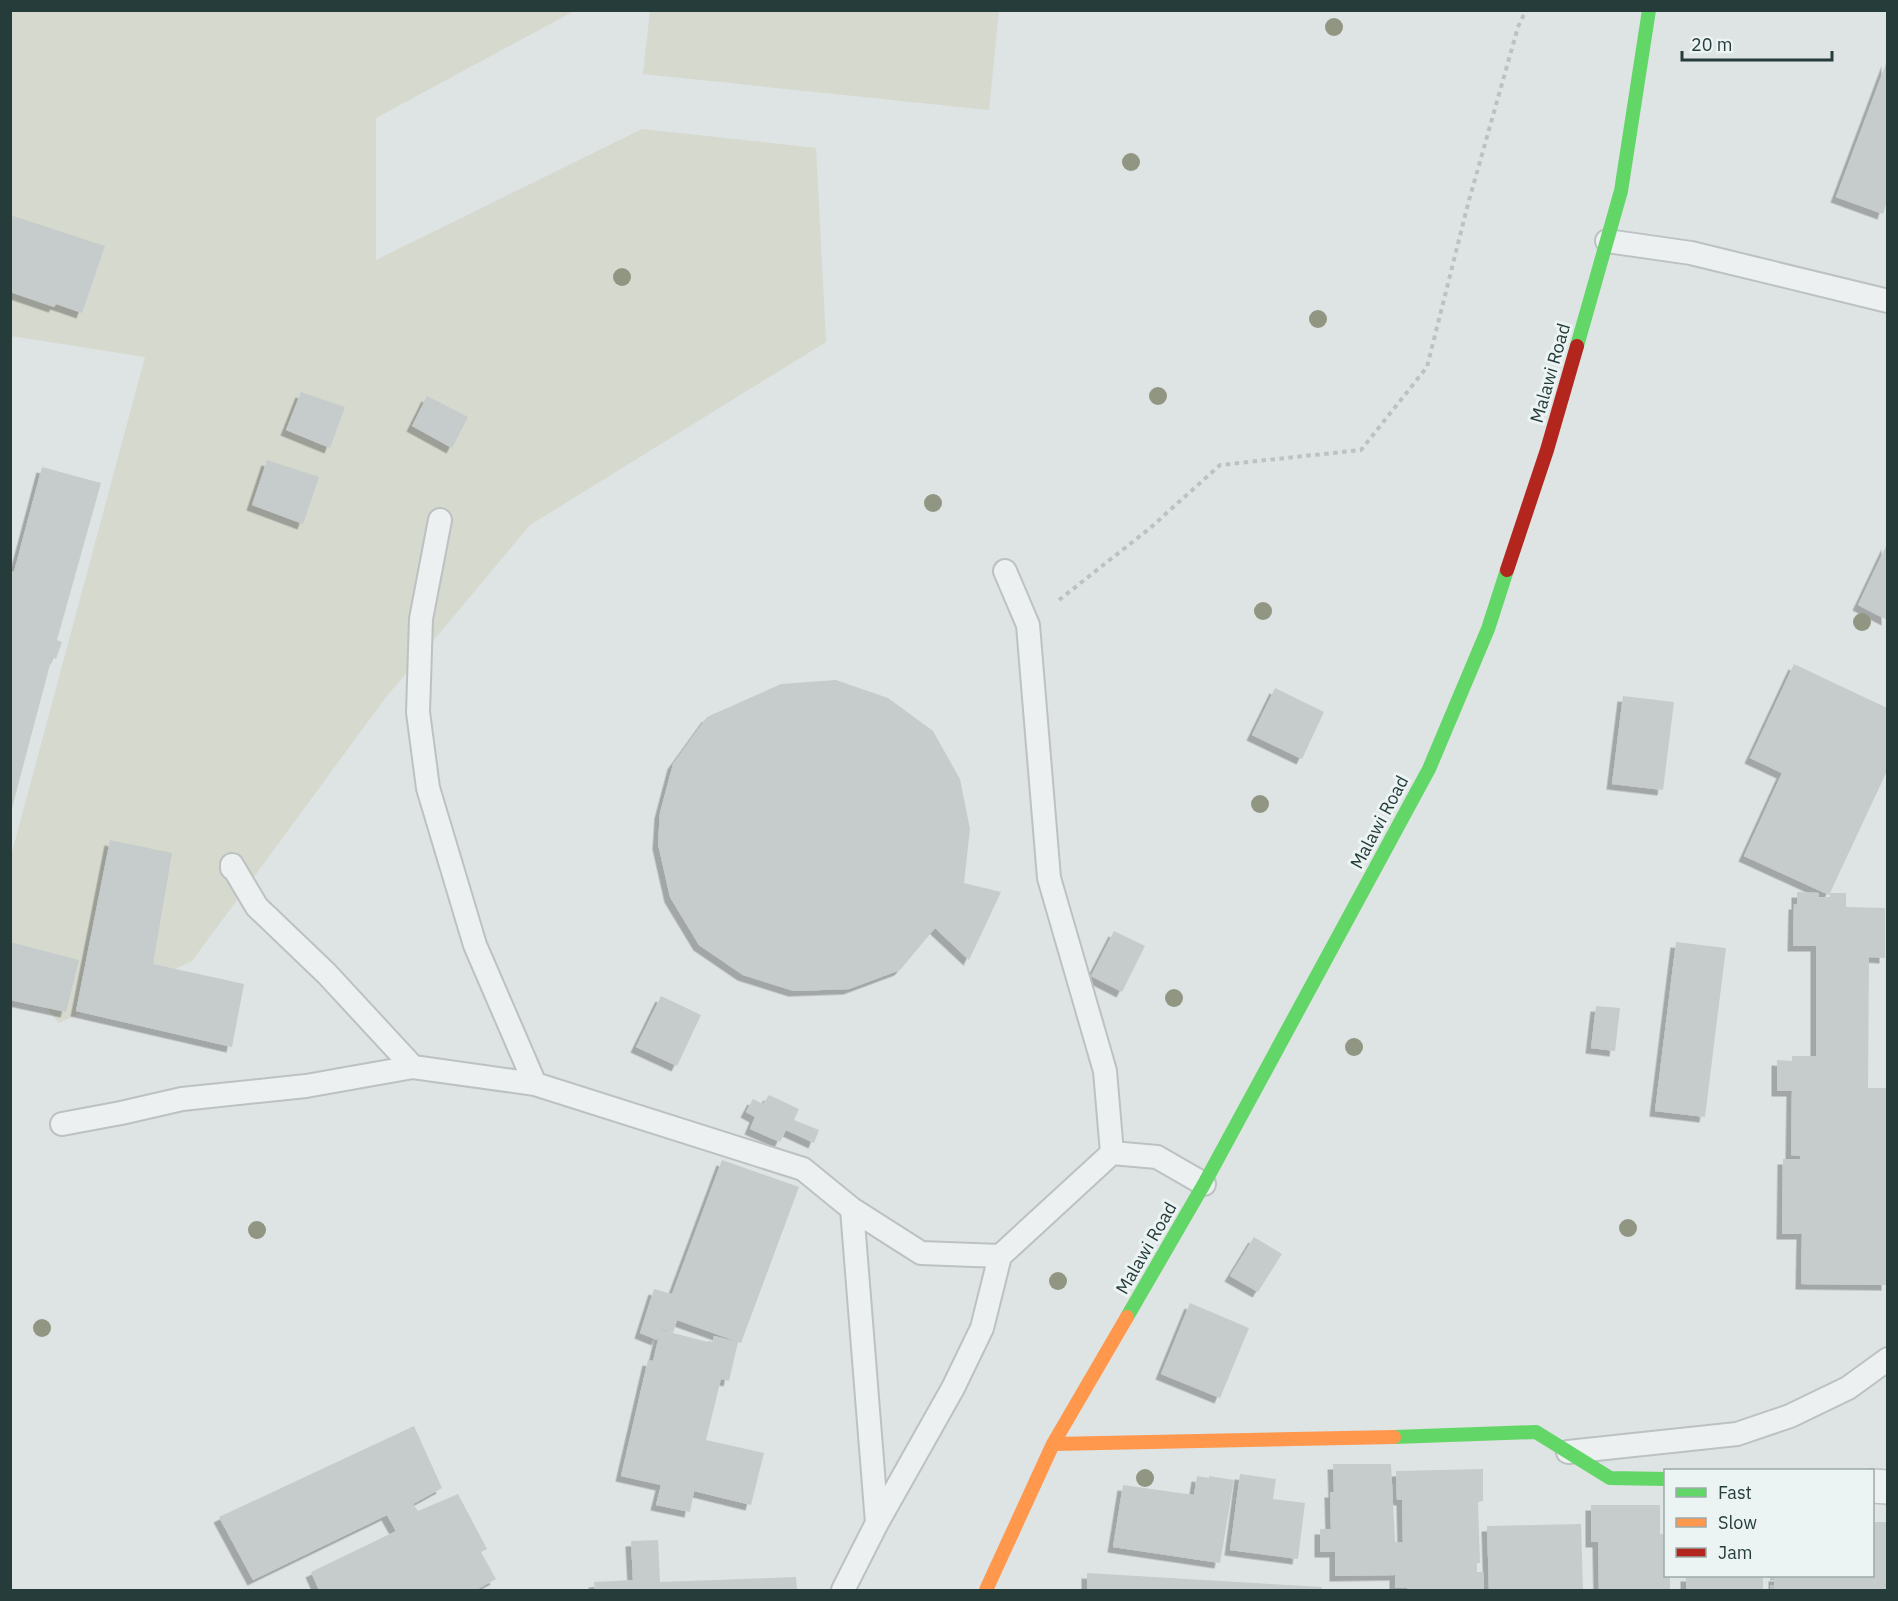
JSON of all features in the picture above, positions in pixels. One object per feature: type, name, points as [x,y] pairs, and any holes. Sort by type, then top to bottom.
[{"type":"main road","name":"Malawi Road","points":[[986,1590],[1053,1444],[1204,1184],[1429,769],[1488,629],[1546,450],[1621,191],[1649,10]]},
{"type":"main road","points":[[1053,1444],[1536,1432],[1610,1478],[1664,1479]]},
{"type":"lane","points":[[1607,241],[1691,253],[1887,300]]},
{"type":"lane","points":[[440,520],[421,619],[418,712],[428,788],[475,945],[536,1084]]},
{"type":"lane","points":[[1005,571],[1028,625],[1049,878],[1105,1071],[1112,1153]]},
{"type":"lane","points":[[232,868],[232,865],[256,907],[327,974],[413,1067]]},
{"type":"lane","points":[[62,1124],[182,1099],[306,1086],[413,1067],[536,1084],[803,1169],[852,1209],[921,1253],[1000,1256]]},
{"type":"lane","points":[[843,1590],[953,1388],[982,1328],[1000,1256],[1112,1153],[1157,1157],[1204,1184]]},
{"type":"lane","points":[[852,1209],[878,1523]]},
{"type":"lane","points":[[1568,1452],[1737,1434],[1790,1416],[1848,1388],[1887,1359]]},
{"type":"path","points":[[1028,625],[1149,529],[1220,465],[1361,450],[1427,368],[1468,204],[1518,27],[1526,10]]},
{"type":"shaded area","points":[[10,11],[574,11],[376,118],[376,260],[642,129],[816,148],[826,342],[530,525],[386,697],[192,961],[59,1023],[11,965],[11,856],[145,357],[11,336]]},
{"type":"shaded area","points":[[650,11],[999,11],[989,110],[643,74]]},
{"type":"building","points":[[1887,61],[1887,201],[1883,214],[1836,197]]},
{"type":"building","points":[[10,215],[105,246],[82,313],[56,304],[54,307],[10,292]]},
{"type":"building","points":[[301,392],[345,407],[330,448],[286,430]]},
{"type":"building","points":[[427,396],[468,417],[452,448],[412,426]]},
{"type":"building","points":[[267,460],[319,477],[303,524],[252,505]]},
{"type":"building","points":[[42,467],[101,483],[57,640],[62,642],[56,659],[52,657],[12,808],[10,807],[10,571],[14,572]]},
{"type":"building","points":[[1887,544],[1887,620],[1858,605]]},
{"type":"building","points":[[1794,664],[1887,708],[1887,771],[1829,895],[1744,856],[1782,773],[1750,758]]},
{"type":"building","points":[[836,680],[888,698],[933,731],[960,779],[970,829],[964,883],[1001,892],[969,960],[935,928],[900,970],[849,989],[794,991],[743,975],[699,945],[670,897],[658,844],[660,813],[673,764],[707,717],[781,684]]},
{"type":"building","points":[[1275,688],[1324,712],[1302,759],[1252,735]]},
{"type":"building","points":[[1623,696],[1674,702],[1663,790],[1612,784]]},
{"type":"building","points":[[110,840],[172,853],[153,964],[244,984],[232,1047],[76,1011]]},
{"type":"building","points":[[1797,892],[1819,893],[1819,897],[1830,897],[1830,893],[1846,893],[1846,907],[1885,908],[1885,958],[1869,957],[1868,1088],[1887,1088],[1887,1285],[1801,1284],[1802,1234],[1782,1234],[1783,1159],[1800,1159],[1800,1156],[1791,1155],[1792,1091],[1777,1091],[1777,1060],[1792,1061],[1792,1056],[1816,1056],[1816,946],[1793,946],[1794,904],[1797,904]]},
{"type":"building","points":[[1114,931],[1145,946],[1122,992],[1091,976]]},
{"type":"building","points":[[10,942],[79,960],[66,1012],[10,1000]]},
{"type":"building","points":[[1676,942],[1726,948],[1705,1117],[1655,1111]]},
{"type":"building","points":[[661,996],[701,1015],[677,1066],[636,1047]]},
{"type":"building","points":[[1596,1006],[1620,1008],[1615,1051],[1591,1048]]},
{"type":"building","points":[[769,1095],[799,1109],[794,1120],[819,1130],[814,1143],[786,1130],[780,1142],[750,1129],[755,1117],[746,1112],[753,1099],[763,1104]]},
{"type":"building","points":[[722,1160],[799,1187],[741,1343],[677,1320],[673,1333],[661,1330],[712,1343],[714,1336],[738,1342],[729,1381],[721,1379],[706,1440],[764,1453],[751,1505],[694,1491],[690,1512],[656,1505],[661,1485],[621,1476],[648,1360],[653,1361],[660,1332],[657,1340],[640,1333],[654,1289],[672,1294]]},
{"type":"building","points":[[1254,1237],[1282,1254],[1258,1292],[1230,1276]]},
{"type":"building","points":[[1190,1303],[1249,1328],[1220,1398],[1161,1374]]},
{"type":"building","points":[[414,1426],[442,1488],[413,1504],[418,1511],[458,1494],[487,1549],[481,1552],[496,1579],[476,1590],[319,1590],[311,1572],[396,1531],[387,1515],[253,1580],[219,1517]]},
{"type":"building","points":[[1333,1464],[1391,1464],[1395,1542],[1403,1542],[1402,1500],[1397,1500],[1396,1471],[1483,1469],[1483,1501],[1478,1502],[1480,1563],[1477,1563],[1477,1572],[1483,1572],[1484,1590],[1407,1590],[1407,1588],[1395,1588],[1395,1575],[1335,1576],[1335,1552],[1320,1552],[1320,1529],[1331,1529],[1330,1492],[1334,1492]]},
{"type":"building","points":[[1240,1474],[1276,1479],[1273,1499],[1305,1503],[1298,1559],[1230,1550]]},
{"type":"building","points":[[1197,1476],[1234,1480],[1220,1563],[1113,1547],[1123,1485],[1194,1495]]},
{"type":"building","points":[[1591,1505],[1660,1505],[1660,1534],[1664,1534],[1664,1577],[1670,1577],[1670,1590],[1599,1590],[1598,1542],[1591,1542]]},
{"type":"building","points":[[1874,1522],[1887,1522],[1887,1590],[1774,1590],[1774,1577],[1874,1577]]},
{"type":"building","points":[[1581,1524],[1583,1590],[1489,1590],[1487,1526]]},
{"type":"building","points":[[658,1540],[660,1582],[796,1577],[797,1590],[595,1590],[594,1582],[633,1580],[631,1541]]},
{"type":"building","points":[[1087,1573],[1322,1587],[1321,1590],[1087,1590]]},
{"type":"building","points":[[1686,1577],[1763,1577],[1763,1590],[1686,1590]]},
{"type":"traffic: fast","points":[[1577,346],[1621,191],[1649,10]]},
{"type":"traffic: fast","points":[[1127,1317],[1204,1184],[1429,769],[1488,629],[1507,570]]},
{"type":"traffic: fast","points":[[1394,1437],[1536,1432],[1610,1478],[1664,1479]]},
{"type":"traffic: slow","points":[[986,1590],[1053,1444],[1127,1317]]},
{"type":"traffic: slow","points":[[1053,1444],[1394,1437]]},
{"type":"traffic: jam","points":[[1507,570],[1547,450],[1577,346]]}]
